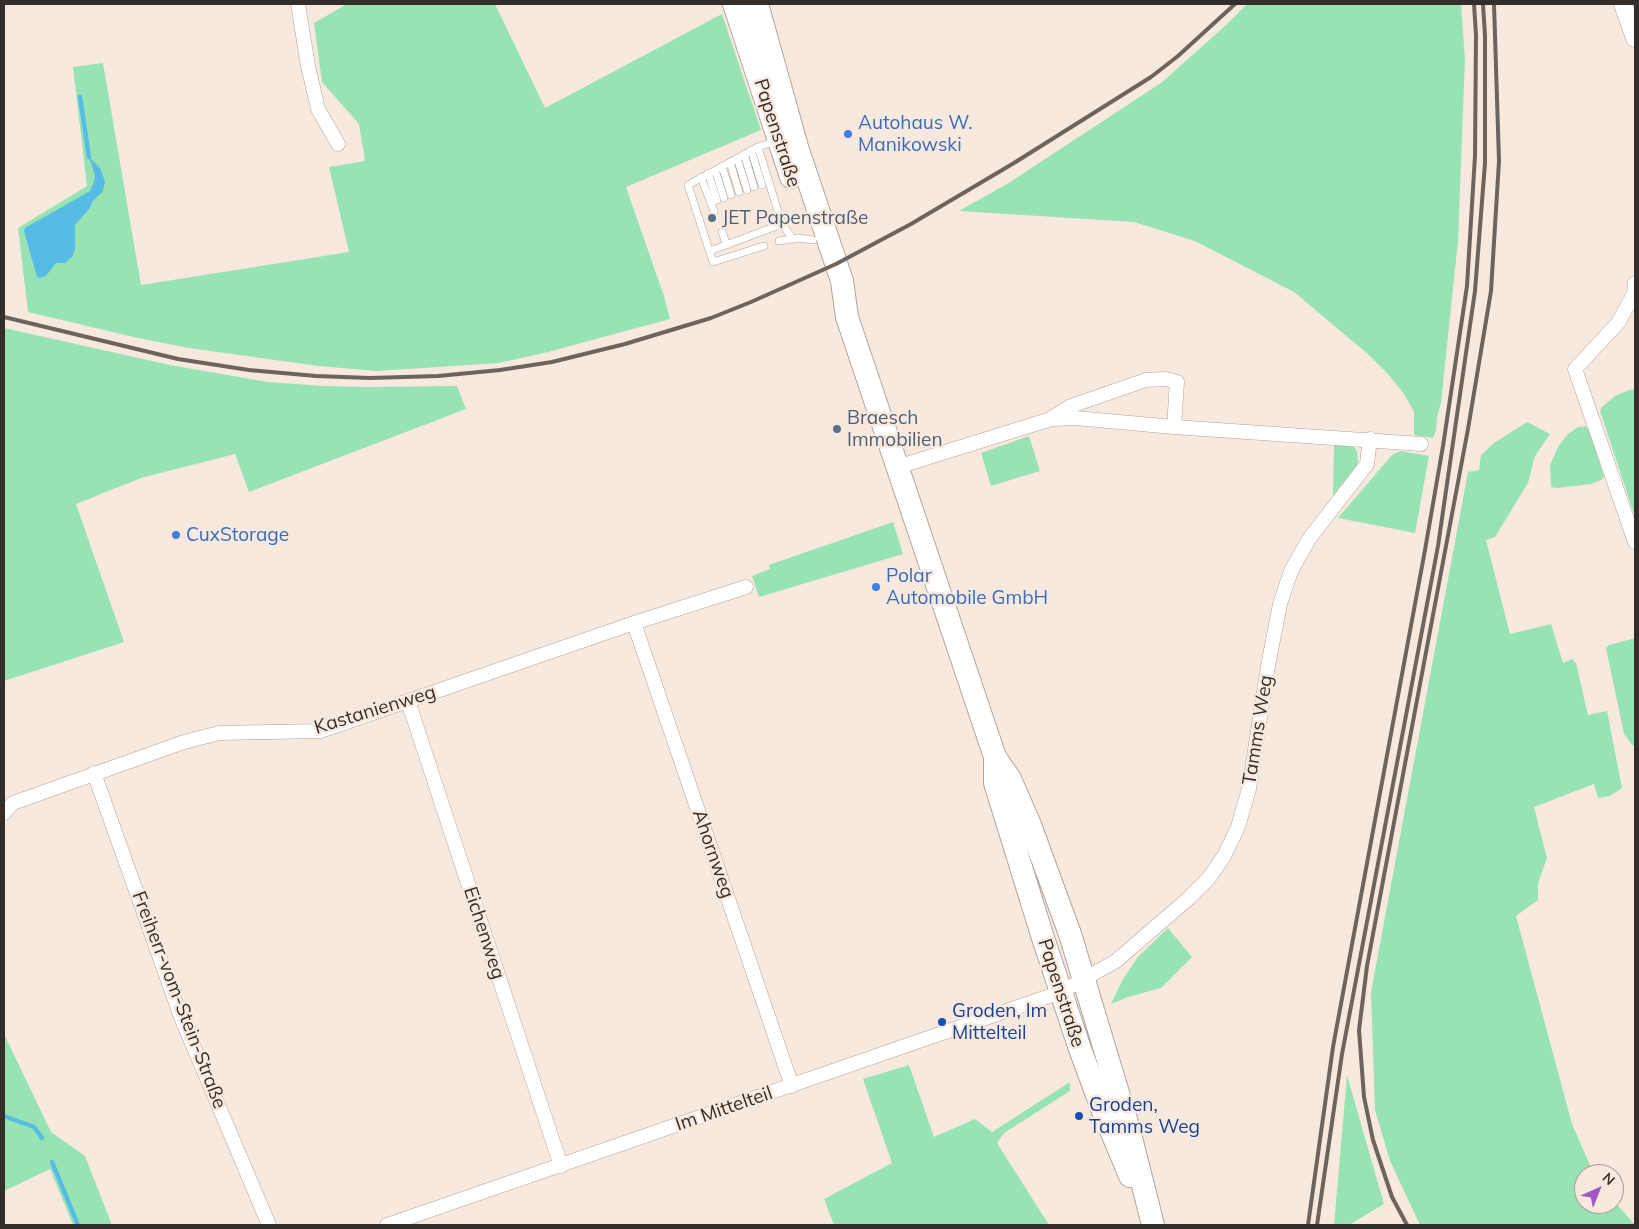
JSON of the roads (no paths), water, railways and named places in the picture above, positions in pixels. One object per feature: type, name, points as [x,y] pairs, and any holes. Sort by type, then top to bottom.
[{"type":"main road","name":"Papenstraße","points":[[734,4],[758,148],[803,240],[847,317]]},
{"type":"main road","name":"Papenstraße","points":[[757,4],[797,147],[842,281],[847,317],[995,757],[1010,779],[1030,825],[1084,979],[1128,1126],[1152,1223]]},
{"type":"main road","name":"Papenstraße","points":[[995,757],[995,783],[1061,992],[1103,1111],[1122,1159],[1152,1223]]},
{"type":"street","points":[[298,4],[308,66],[318,109],[338,144]]},
{"type":"street","points":[[1623,4],[1635,38]]},
{"type":"street","points":[[1635,283],[1634,294],[1618,322],[1575,369],[1635,542]]},
{"type":"street","points":[[1048,420],[1071,406],[1146,380],[1166,379],[1177,382],[1174,427]]},
{"type":"street","points":[[897,467],[1048,420],[1075,418],[1174,427],[1421,444]]},
{"type":"street","name":"Tamms Weg","points":[[1061,992],[1116,961],[1189,898],[1209,878],[1224,856],[1238,827],[1249,789],[1280,604],[1291,571],[1309,539],[1367,464],[1370,440]]},
{"type":"street","name":"Kastanienweg","points":[[4,813],[13,803],[184,742],[219,733],[321,730],[634,623],[746,587]]},
{"type":"street","name":"Ahornweg","points":[[634,623],[792,1086]]},
{"type":"street","name":"Eichenweg","points":[[408,701],[561,1166]]},
{"type":"street","name":"Freiherr-vom-Stein-Straße","points":[[94,773],[181,1017],[269,1225]]},
{"type":"street","name":"Im Mittelteil","points":[[387,1225],[1061,992]]},
{"type":"lane","points":[[758,148],[688,184],[713,262],[764,246]]},
{"type":"lane","points":[[758,148],[762,185]]},
{"type":"lane","points":[[737,158],[750,189],[758,148]]},
{"type":"lane","points":[[758,148],[782,224],[803,240]]},
{"type":"lane","points":[[722,166],[735,194],[730,162]]},
{"type":"lane","points":[[715,170],[724,198]]},
{"type":"lane","points":[[704,175],[714,211]]},
{"type":"lane","points":[[710,251],[782,224]]},
{"type":"lane","points":[[722,232],[727,245]]},
{"type":"lane","points":[[779,241],[803,240]]},
{"type":"water","points":[[89,157],[100,168],[105,181],[103,191],[75,225],[75,249],[72,257],[65,263],[56,263],[46,276],[37,277],[24,231],[25,228],[90,191],[95,175]]},
{"type":"waterway","points":[[80,97],[89,157]]},
{"type":"waterway","points":[[4,1116],[34,1127],[42,1138]]},
{"type":"waterway","points":[[52,1162],[78,1225]]},
{"type":"railway","points":[[4,317],[178,359],[249,370],[316,376],[370,378],[438,376],[500,370],[552,362],[625,344],[711,318],[751,302],[836,264],[911,224],[1014,163],[1151,77],[1178,56],[1235,4]]},
{"type":"railway","points":[[1308,1225],[1333,1047],[1425,550],[1467,286],[1475,156],[1476,35],[1474,4]]},
{"type":"railway","points":[[1317,1225],[1342,1054],[1438,546],[1475,291],[1485,163],[1485,36],[1483,4]]},
{"type":"railway","points":[[1407,1225],[1392,1197],[1373,1140],[1364,1097],[1359,1030],[1367,966],[1468,429],[1491,291],[1499,161],[1494,4]]},
{"type":"place","name":"Autohaus W. Manikowski","points":[[848,134]]},
{"type":"place","name":"JET Papenstraße","points":[[712,218]]},
{"type":"place","name":"Braesch Immobilien","points":[[837,429]]},
{"type":"place","name":"CuxStorage","points":[[176,535]]},
{"type":"place","name":"Polar Automobile GmbH","points":[[876,587]]},
{"type":"place","name":"Groden, Im Mittelteil","points":[[942,1022]]},
{"type":"place","name":"Groden, Tamms Weg","points":[[1079,1116]]}]
